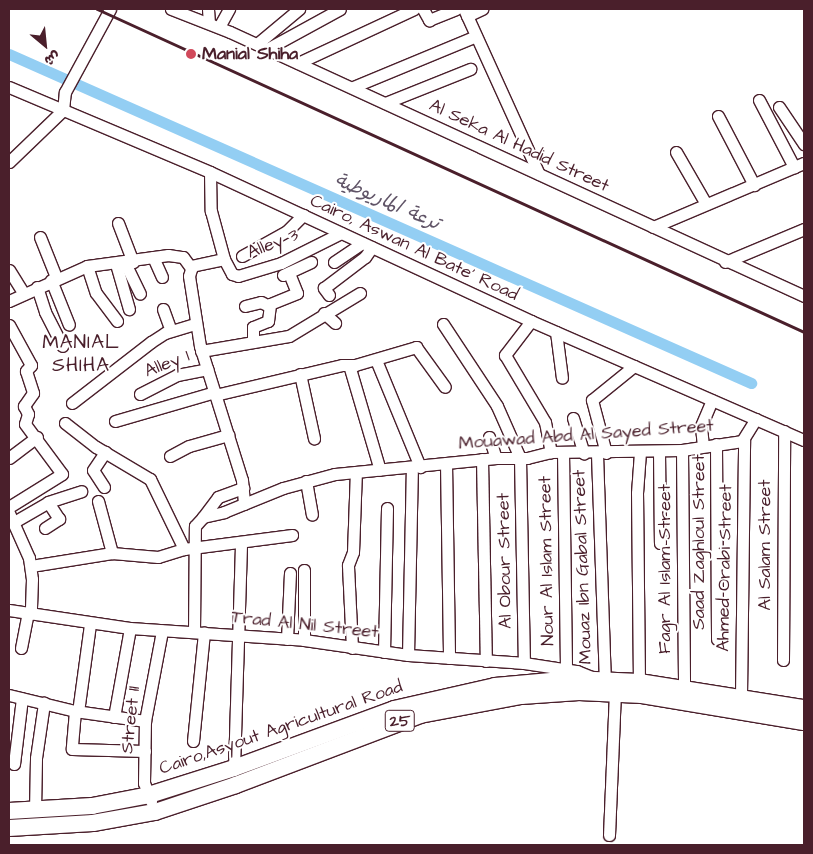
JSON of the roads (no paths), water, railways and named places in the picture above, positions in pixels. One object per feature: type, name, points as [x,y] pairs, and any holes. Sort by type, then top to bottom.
[{"type":"highway","name":"Cairo,Asyout Agricultural Road","points":[[9,811],[35,811],[92,806],[149,795],[234,768],[420,701],[511,684],[600,679],[639,682],[741,696],[804,708]]},
{"type":"highway","name":"Cairo,Asyout Agricultural Road","points":[[9,828],[93,823],[156,812],[236,785],[420,715],[521,696],[615,693],[707,705],[804,722]]},
{"type":"street","points":[[9,162],[63,110],[66,92],[110,9]]},
{"type":"street","name":"Al Seka Al Hadid Street","points":[[171,9],[190,12],[214,25],[353,87],[725,262],[804,296]]},
{"type":"street","points":[[208,9],[214,25],[230,9]]},
{"type":"street","points":[[262,46],[299,9]]},
{"type":"street","points":[[262,46],[340,9]]},
{"type":"street","points":[[298,63],[414,9]]},
{"type":"street","points":[[423,9],[430,20],[456,9]]},
{"type":"street","points":[[482,9],[465,12],[539,174]]},
{"type":"street","points":[[353,87],[476,36]]},
{"type":"street","points":[[385,103],[470,69]]},
{"type":"street","name":"Cairo, Aswan Al Bate' Road","points":[[9,87],[210,172],[531,321],[804,440]]},
{"type":"street","points":[[653,227],[799,165],[759,100]]},
{"type":"street","points":[[779,107],[804,144]]},
{"type":"street","points":[[718,116],[754,185]]},
{"type":"street","points":[[676,152],[706,204]]},
{"type":"street","points":[[191,268],[224,259],[211,211],[210,172]]},
{"type":"street","points":[[242,256],[287,232],[303,215]]},
{"type":"street","points":[[118,223],[125,263],[129,309]]},
{"type":"street","points":[[725,262],[804,230]]},
{"type":"street","name":"Alley 3","points":[[224,259],[236,276],[281,263],[341,233]]},
{"type":"street","points":[[40,237],[69,325]]},
{"type":"street","points":[[334,262],[367,245]]},
{"type":"street","points":[[329,294],[324,288],[365,257],[367,245]]},
{"type":"street","points":[[9,301],[54,279],[87,266],[125,263],[153,257],[182,257],[191,268]]},
{"type":"street","points":[[153,257],[162,277]]},
{"type":"street","points":[[269,306],[297,293],[286,274],[311,262]]},
{"type":"street","points":[[125,263],[140,294]]},
{"type":"street","points":[[87,266],[96,293],[118,321]]},
{"type":"street","points":[[191,268],[189,276],[195,324],[201,351],[243,488],[244,504]]},
{"type":"street","points":[[9,270],[24,294]]},
{"type":"street","points":[[37,287],[45,312],[62,346]]},
{"type":"street","points":[[201,351],[289,336],[324,313],[360,293]]},
{"type":"street","points":[[245,306],[261,302],[269,306]]},
{"type":"street","points":[[253,342],[252,328],[268,321],[269,306]]},
{"type":"street","points":[[163,309],[171,331]]},
{"type":"street","points":[[324,313],[335,323]]},
{"type":"street","points":[[531,321],[505,355],[545,422],[551,452]]},
{"type":"street","points":[[72,403],[151,342],[171,331],[195,324]]},
{"type":"street","points":[[443,324],[497,406],[520,458]]},
{"type":"street","points":[[9,325],[31,365],[26,371],[32,395],[24,406],[28,414],[24,421],[62,475],[9,507]]},
{"type":"street","points":[[556,332],[562,378]]},
{"type":"street","points":[[115,421],[215,393],[300,374],[376,360],[417,347],[444,387]]},
{"type":"street","points":[[376,360],[416,467],[408,655]]},
{"type":"street","points":[[349,365],[380,470]]},
{"type":"street","name":"Mouaz Ibn Gabal Street","points":[[600,679],[601,454],[592,400],[634,366]]},
{"type":"street","name":"Alley 1","points":[[140,394],[178,375],[207,369]]},
{"type":"street","points":[[300,374],[314,438]]},
{"type":"street","points":[[703,446],[701,426],[712,400]]},
{"type":"street","points":[[573,418],[584,453]]},
{"type":"street","points":[[744,440],[756,419]]},
{"type":"street","points":[[66,423],[105,452],[150,479],[189,549]]},
{"type":"street","name":"Al Salam Street","points":[[783,660],[784,431]]},
{"type":"street","points":[[170,456],[190,446],[228,435]]},
{"type":"street","points":[[9,458],[37,437]]},
{"type":"street","points":[[490,437],[496,458]]},
{"type":"street","name":"Mouawad Abd Al Sayed Street","points":[[204,517],[306,481],[356,472],[482,459],[520,458],[551,452],[601,454],[682,450],[744,440]]},
{"type":"street","name":"Ahmed Orabi Street","points":[[741,696],[744,440]]},
{"type":"street","name":"Saad Zaghloul Street","points":[[716,444],[717,639]]},
{"type":"street","name":"Fagr Al Islam Street","points":[[682,450],[684,688]]},
{"type":"street","points":[[659,451],[660,543]]},
{"type":"street","points":[[104,487],[92,470],[105,452]]},
{"type":"street","name":"Nour Al Islam Street","points":[[563,452],[566,670]]},
{"type":"street","points":[[639,682],[638,492],[640,452]]},
{"type":"street","name":"Al Obour Street","points":[[520,458],[524,663]]},
{"type":"street","points":[[482,459],[486,660]]},
{"type":"street","points":[[446,463],[449,658]]},
{"type":"street","points":[[352,648],[348,565],[352,552],[356,472]]},
{"type":"street","points":[[306,481],[312,514]]},
{"type":"street","points":[[193,740],[199,632],[189,549],[195,526],[218,497],[243,488]]},
{"type":"street","points":[[21,648],[29,614],[31,566],[11,518],[48,502],[82,491]]},
{"type":"street","points":[[98,501],[104,513],[112,553]]},
{"type":"street","points":[[45,528],[59,518],[48,502]]},
{"type":"street","points":[[384,652],[387,508]]},
{"type":"street","points":[[31,566],[112,553],[158,557],[189,549],[292,535]]},
{"type":"street","points":[[234,768],[240,635],[241,542]]},
{"type":"street","points":[[304,570],[304,640]]},
{"type":"street","points":[[287,638],[290,573]]},
{"type":"street","name":"Trad Al Nil Street","points":[[9,610],[90,624],[162,631],[287,638],[408,655],[524,663],[584,672],[600,679]]},
{"type":"street","points":[[90,624],[72,749],[145,751]]},
{"type":"street","points":[[114,717],[130,628]]},
{"type":"street","name":"Street 11","points":[[156,812],[144,783],[145,721],[162,631]]},
{"type":"street","points":[[609,835],[615,693]]},
{"type":"street","points":[[9,695],[77,712],[145,721]]},
{"type":"street","points":[[14,764],[22,698]]},
{"type":"street","points":[[35,811],[36,758],[44,703]]},
{"type":"waterway","name":"ترعة الماريوطية","points":[[9,54],[751,383]]},
{"type":"railway","points":[[97,9],[804,332]]},
{"type":"place","name":"Manial Shiha","points":[[191,54]]},
{"type":"district","name":"MANIAL SHIHA","points":[[81,354]]}]
